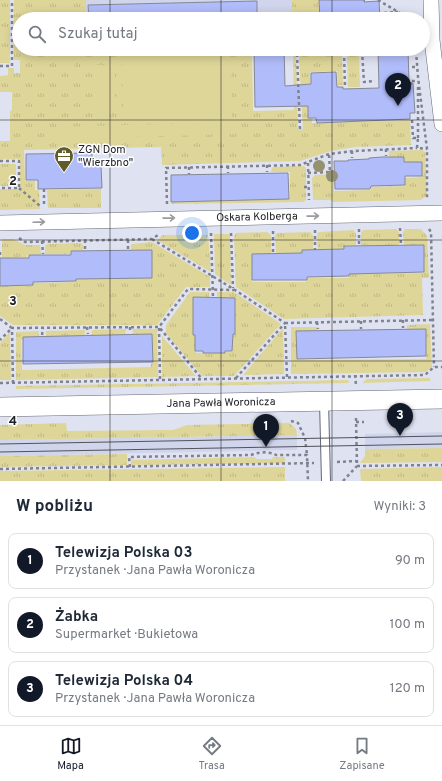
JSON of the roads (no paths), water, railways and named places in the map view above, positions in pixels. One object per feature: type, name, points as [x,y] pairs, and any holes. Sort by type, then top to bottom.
[{"type":"street","points":[[431,0],[432,40],[442,124]]},
{"type":"street","name":"Oskara Kolberga","points":[[0,223],[442,213]]},
{"type":"street","name":"Jana Pawła Woronicza","points":[[0,407],[442,399]]},
{"type":"lane","points":[[324,401],[326,481]]},
{"type":"tram line","points":[[0,444],[442,436]]},
{"type":"tram line","points":[[0,452],[442,444]]},
{"type":"place","name":"Żabka","points":[[398,106]]},
{"type":"place","name":"ZGN Dom \"Wierzbno\"","points":[[64,173]]},
{"type":"place","name":"Telewizja Polska 04","points":[[400,436]]},
{"type":"place","name":"Telewizja Polska 03","points":[[266,447]]}]
